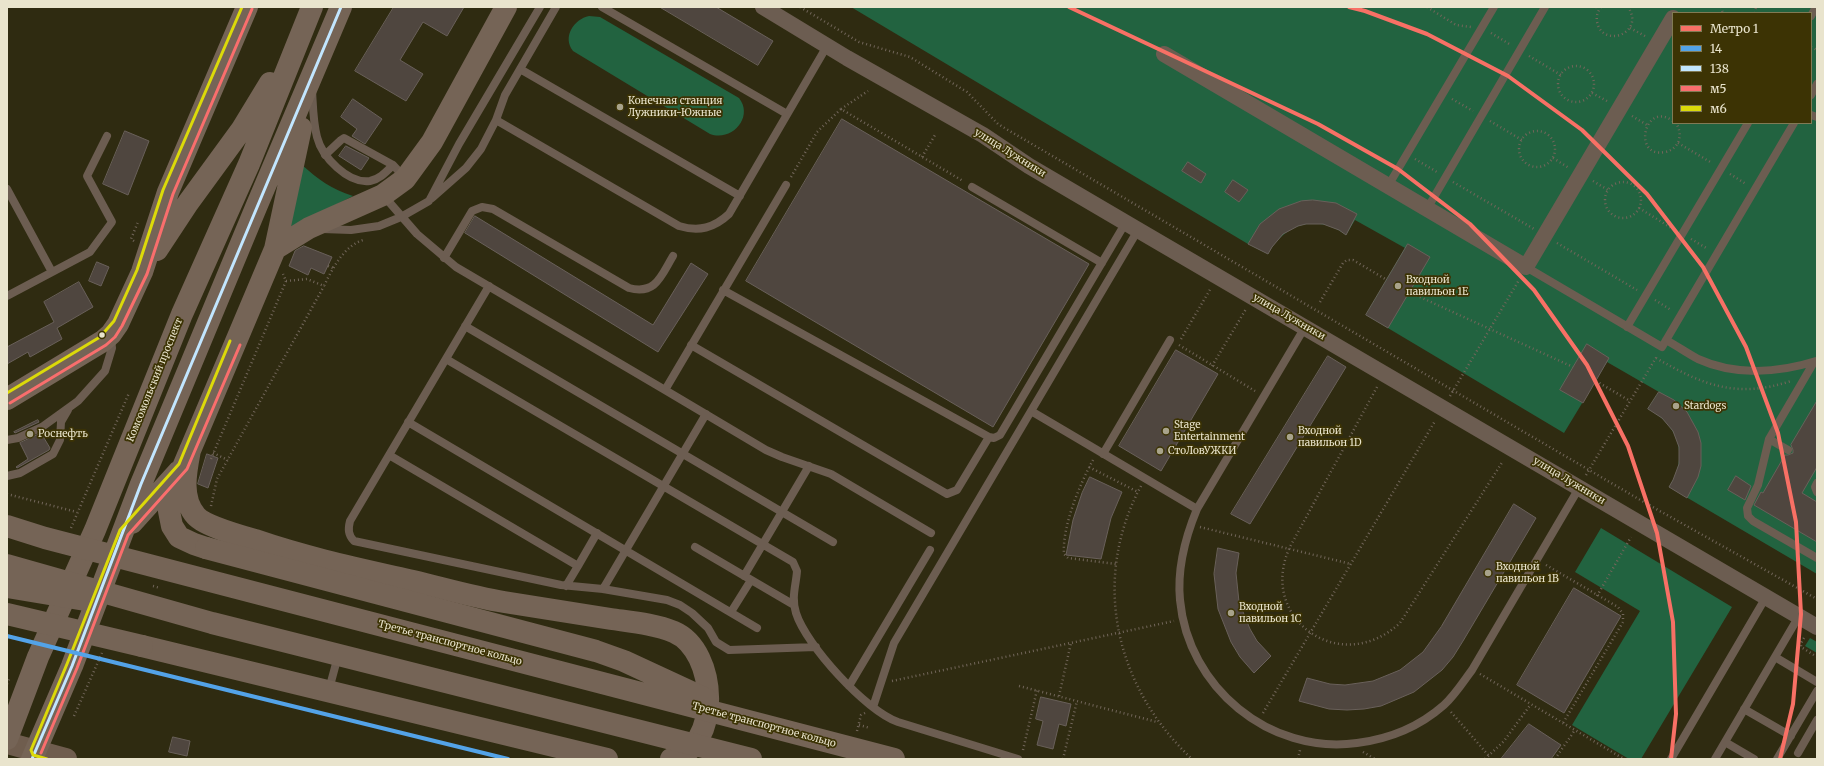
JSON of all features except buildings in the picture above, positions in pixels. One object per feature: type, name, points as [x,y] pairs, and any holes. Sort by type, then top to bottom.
[{"type":"main road","points":[[7,399],[103,341],[111,334],[118,324],[142,272],[168,192],[247,7]]},
{"type":"main road","points":[[34,755],[72,666],[141,484],[256,205],[342,7]]},
{"type":"main road","points":[[275,249],[309,228],[383,195],[399,172],[432,142],[506,7]]},
{"type":"main road","points":[[142,272],[188,203],[242,129],[309,14]]},
{"type":"main road","name":"Комсомольский проспект","points":[[7,739],[38,657],[95,530],[182,314],[248,164],[309,14]]},
{"type":"main road","points":[[314,72],[275,249],[186,458],[169,511],[172,526],[180,536],[194,544],[206,548],[596,652],[624,661],[734,711],[779,729]]},
{"type":"main road","points":[[124,532],[186,458]]},
{"type":"main road","points":[[186,458],[184,482],[188,500],[196,516],[219,528],[293,553],[337,564],[501,601],[632,622],[664,628],[677,633],[686,640],[696,652],[704,670],[707,685],[707,710],[704,728],[692,747],[671,759]]},
{"type":"main road","name":"Третье транспортное кольцо","points":[[7,526],[45,538],[894,759]]},
{"type":"main road","points":[[7,565],[212,623],[751,759]]},
{"type":"main road","points":[[7,587],[212,623]]},
{"type":"main road","points":[[7,614],[607,759]]},
{"type":"main road","points":[[7,743],[34,755],[66,759]]},
{"type":"street","name":"улица Лужники","points":[[763,7],[827,46],[983,135],[1030,166],[1444,407],[1817,627]]},
{"type":"street","points":[[1164,54],[1526,267],[1672,20]]},
{"type":"lane","points":[[429,201],[459,144],[540,7]]},
{"type":"lane","points":[[309,228],[351,230],[379,226],[401,217],[429,201],[452,181],[475,158],[488,137],[505,95],[556,7]]},
{"type":"lane","points":[[602,7],[787,114]]},
{"type":"lane","points":[[1388,186],[1494,7]]},
{"type":"lane","points":[[1426,209],[1546,7]]},
{"type":"lane","points":[[496,120],[679,226],[690,229],[711,227],[722,221],[729,214],[827,46]]},
{"type":"lane","points":[[520,69],[740,196]]},
{"type":"lane","points":[[314,72],[317,137],[325,155],[338,169],[355,179],[370,181],[399,172]]},
{"type":"lane","points":[[1812,93],[1817,84]]},
{"type":"lane","points":[[1627,327],[1747,124]]},
{"type":"lane","points":[[1664,344],[1793,124]]},
{"type":"lane","points":[[7,296],[90,252],[112,222],[87,176],[107,136]]},
{"type":"lane","points":[[325,155],[344,138],[399,172]]},
{"type":"lane","points":[[665,390],[786,185]]},
{"type":"lane","points":[[972,187],[1102,263]]},
{"type":"lane","points":[[7,189],[52,272]]},
{"type":"lane","points":[[383,195],[401,217],[444,258],[489,286],[766,450],[830,474],[931,532]]},
{"type":"lane","points":[[444,258],[472,211],[482,207],[493,209],[633,289],[644,290],[657,283],[673,256]]},
{"type":"lane","points":[[724,290],[989,437],[994,438],[1000,434],[1102,263],[1132,226]]},
{"type":"lane","points":[[873,707],[894,643],[1031,411],[1132,226]]},
{"type":"lane","points":[[1526,267],[1627,327],[1711,364],[1744,371],[1778,370],[1815,361]]},
{"type":"lane","points":[[489,286],[350,521],[348,530],[354,541],[566,586],[603,589],[667,600],[680,605],[699,618],[708,628],[716,642],[729,650],[816,647]]},
{"type":"lane","points":[[466,326],[833,542]]},
{"type":"lane","points":[[1305,326],[1197,509],[1183,549],[1180,573],[1180,599],[1183,620],[1195,657],[1206,674],[1229,702],[1257,723],[1286,736],[1302,741],[1332,745],[1372,741],[1393,735],[1429,717],[1458,690],[1472,670],[1579,488]]},
{"type":"lane","points":[[7,440],[18,438],[42,426],[78,401],[105,371],[112,348],[111,334]]},
{"type":"lane","points":[[1101,452],[1170,340]]},
{"type":"lane","points":[[691,345],[947,494],[957,490],[989,437]]},
{"type":"lane","points":[[446,359],[792,562],[796,566],[797,575],[793,595],[794,605],[802,628],[849,686],[873,707],[891,719],[1018,759]]},
{"type":"lane","points":[[1815,361],[1769,439],[1760,479],[1748,503],[1747,512],[1753,521],[1817,558]]},
{"type":"lane","points":[[7,476],[20,473],[53,454],[60,440],[61,422],[70,406]]},
{"type":"lane","points":[[1031,411],[1197,509]]},
{"type":"lane","points":[[603,589],[706,414]]},
{"type":"lane","points":[[408,422],[757,628]]},
{"type":"lane","points":[[1769,439],[1788,450]]},
{"type":"lane","points":[[389,455],[578,566]]},
{"type":"lane","points":[[731,612],[763,545],[809,466]]},
{"type":"lane","points":[[1817,483],[1815,487],[1817,492]]},
{"type":"lane","points":[[566,586],[597,533]]},
{"type":"lane","points":[[694,547],[794,605]]},
{"type":"lane","points":[[849,686],[930,550]]},
{"type":"lane","points":[[1671,759],[1766,597]]},
{"type":"lane","points":[[1715,759],[1799,616]]},
{"type":"lane","points":[[330,682],[340,649]]},
{"type":"lane","points":[[1775,657],[1817,682]]},
{"type":"lane","points":[[1777,759],[1817,691]]},
{"type":"lane","points":[[1744,709],[1791,736]]},
{"type":"lane","points":[[1798,753],[1817,720]]},
{"type":"lane","points":[[1725,742],[1754,759]]},
{"type":"path","points":[[800,7],[859,42],[910,57],[968,92],[998,124],[1008,130],[1589,470],[1817,599]]},
{"type":"path","points":[[1427,7],[1456,25],[1482,28]]},
{"type":"path","points":[[1596,7],[1600,8],[1597,16],[1597,23],[1600,29],[1605,34],[1612,36],[1619,36],[1626,33],[1630,28],[1632,14],[1628,7]]},
{"type":"path","points":[[1572,67],[1586,69],[1594,79],[1592,93],[1588,98],[1581,101],[1574,102],[1567,100],[1562,95],[1559,88],[1561,75],[1572,67]]},
{"type":"path","points":[[786,185],[817,132],[841,109],[868,91]]},
{"type":"path","points":[[841,109],[972,187]]},
{"type":"path","points":[[1672,120],[1665,117],[1658,117],[1647,125],[1644,132],[1644,139],[1653,150],[1667,152],[1673,149],[1678,143],[1680,137],[1676,124]]},
{"type":"path","points":[[1533,132],[1546,134],[1552,138],[1555,145],[1553,158],[1548,164],[1542,167],[1528,165],[1520,154],[1522,140],[1533,132]]},
{"type":"path","points":[[922,157],[935,135]]},
{"type":"path","points":[[1619,182],[1632,184],[1640,195],[1641,202],[1639,208],[1634,214],[1628,217],[1620,218],[1614,215],[1606,204],[1605,197],[1608,190],[1612,185],[1619,182]]},
{"type":"path","points":[[210,508],[217,480],[333,268],[354,243],[379,235],[379,226]]},
{"type":"path","points":[[1320,302],[1343,263],[1347,260],[1353,260],[1386,280]]},
{"type":"path","points":[[328,266],[333,268]]},
{"type":"path","points":[[1444,407],[1526,267]]},
{"type":"path","points":[[211,459],[286,281],[282,273]]},
{"type":"path","points":[[286,281],[307,279],[324,286]]},
{"type":"path","points":[[1178,345],[1212,286]]},
{"type":"path","points":[[1409,292],[1573,367]]},
{"type":"path","points":[[1212,366],[1247,306]]},
{"type":"path","points":[[1170,340],[1264,396]]},
{"type":"path","points":[[1579,488],[1664,344]]},
{"type":"path","points":[[1656,358],[1701,381],[1734,388],[1767,387],[1805,377]]},
{"type":"path","points":[[1596,381],[1630,401]]},
{"type":"path","points":[[1377,387],[1289,548],[1283,570],[1285,596],[1296,619],[1311,633],[1328,642],[1341,645],[1354,645],[1379,639],[1390,632],[1408,613],[1503,461]]},
{"type":"path","points":[[69,533],[131,389]]},
{"type":"path","points":[[1257,723],[1433,425]]},
{"type":"path","points":[[1101,452],[1089,467],[1072,511],[1064,554],[1068,558],[1116,564]]},
{"type":"path","points":[[213,453],[228,460]]},
{"type":"path","points":[[1089,467],[1138,492]]},
{"type":"path","points":[[1145,478],[1122,532],[1116,564],[1115,600],[1119,633],[1132,677],[1141,696],[1157,722],[1178,746],[1192,759]]},
{"type":"path","points":[[7,494],[77,512]]},
{"type":"path","points":[[1191,525],[1352,564]]},
{"type":"path","points":[[1597,596],[1631,537]]},
{"type":"path","points":[[1536,560],[1621,610],[1623,614],[1622,622],[1563,723]]},
{"type":"path","points":[[881,683],[1183,620]]},
{"type":"path","points":[[1804,638],[1801,643],[1801,647],[1817,656]]},
{"type":"path","points":[[1058,696],[1071,643]]},
{"type":"path","points":[[1472,670],[1624,759]]},
{"type":"path","points":[[7,684],[10,677]]},
{"type":"path","points":[[1019,686],[1157,722]]},
{"type":"path","points":[[1023,751],[1037,690]]},
{"type":"path","points":[[1063,759],[1076,701]]},
{"type":"path","points":[[1444,704],[1489,756]]},
{"type":"path","points":[[1485,759],[1517,725],[1531,704]]},
{"type":"path","points":[[859,725],[870,728]]},
{"type":"path","points":[[1555,759],[1574,730]]},
{"type":"green space","points":[[851,7],[1817,7],[1817,574],[1669,487],[1679,464],[1678,443],[1674,433],[1667,424],[1659,416],[1648,409],[1659,392],[1607,362],[1564,433],[1366,315],[1405,248],[1355,220],[1346,235],[1324,225],[1302,225],[1283,235],[1275,243],[1268,254],[1248,244]]},
{"type":"green space","points":[[589,16],[600,17],[739,98],[743,105],[744,113],[738,126],[733,131],[726,134],[718,136],[710,134],[573,51],[569,40],[571,29],[579,21]]},
{"type":"green space","points":[[302,165],[326,184],[353,196],[294,226],[285,234]]},
{"type":"green space","points":[[1601,528],[1732,607],[1641,759],[1629,759],[1572,725],[1640,611],[1575,572]]},
{"type":"green space","points":[[1810,638],[1817,642],[1817,653],[1805,646]]},
{"type":"metro line","name":"1","points":[[1069,7],[1318,124],[1398,169],[1470,224],[1534,290],[1587,365],[1628,446],[1657,533],[1673,622],[1676,714],[1671,759]]},
{"type":"metro line","name":"1","points":[[1349,7],[1365,11],[1427,34],[1508,76],[1582,130],[1647,194],[1703,267],[1746,347],[1778,433],[1796,522],[1801,614],[1793,704],[1780,759]]},
{"type":"transit line","name":"м6","points":[[7,393],[100,337],[114,321],[137,270],[163,190],[242,7]]},
{"type":"transit line","name":"138","points":[[32,759],[72,666],[141,484],[341,7]]},
{"type":"transit line","name":"м5","points":[[10,403],[106,345],[115,337],[122,326],[147,274],[173,194],[252,9]]},
{"type":"transit line","name":"м6","points":[[47,759],[33,755],[31,750],[120,530],[179,464],[230,341]]},
{"type":"transit line","name":"м5","points":[[41,753],[77,668],[128,535],[187,469],[240,345]]},
{"type":"transit line","name":"14","points":[[7,636],[508,759]]},
{"type":"place","name":"Конечная станция Лужники-Южные","points":[[620,107]]},
{"type":"place","name":"Входной павильон 1E","points":[[1398,286]]},
{"type":"place","name":"Stardogs","points":[[1676,406]]},
{"type":"place","name":"Stage Entertainment","points":[[1166,431]]},
{"type":"place","name":"Роснефть","points":[[30,434]]},
{"type":"place","name":"Входной павильон 1D","points":[[1290,437]]},
{"type":"place","name":"СтоЛовУЖКИ","points":[[1160,451]]},
{"type":"place","name":"Входной павильон 1B","points":[[1488,573]]},
{"type":"place","name":"Входной павильон 1C","points":[[1231,613]]}]
